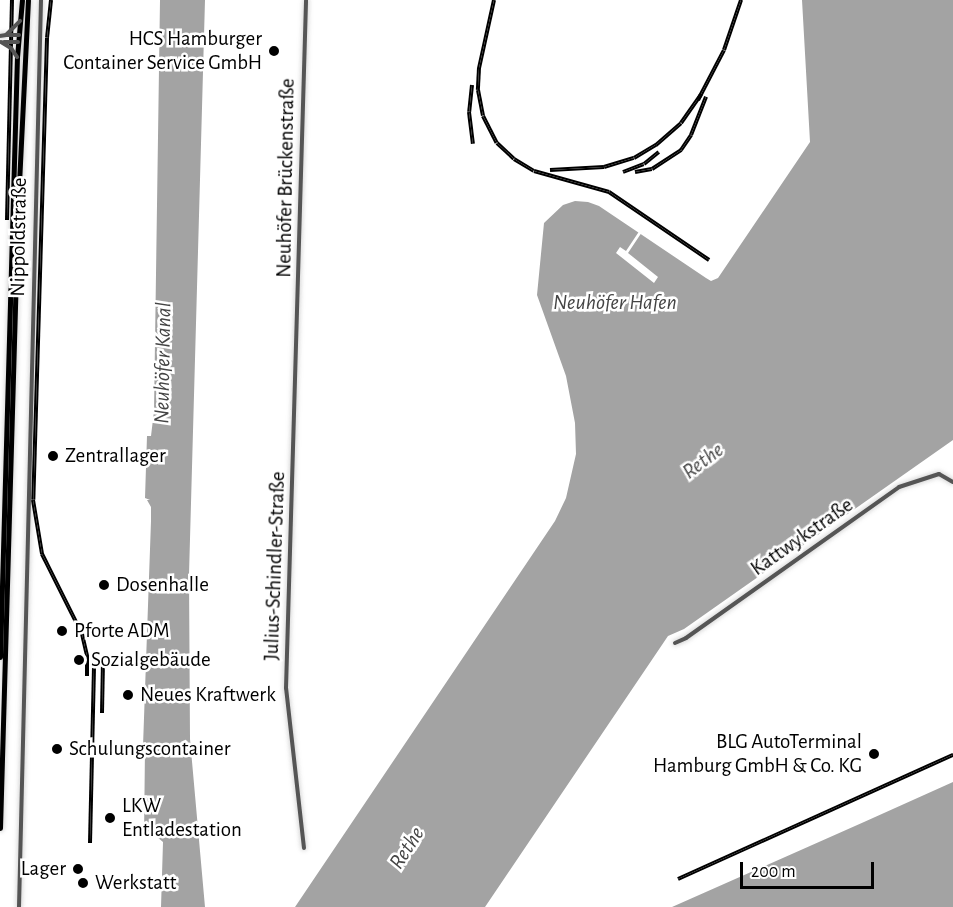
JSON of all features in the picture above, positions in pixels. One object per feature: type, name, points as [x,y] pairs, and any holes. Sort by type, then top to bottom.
[{"type":"main road","points":[[0,657],[17,57],[22,0]]},
{"type":"main road","points":[[0,828],[19,173],[28,0]]},
{"type":"street","name":"Nippoldstraße","points":[[19,907],[29,551],[28,430],[41,0]]},
{"type":"street","name":"Neuhöfer Brückenstraße","points":[[297,356],[306,0]]},
{"type":"street","points":[[6,35],[20,21]]},
{"type":"street","points":[[0,36],[6,35],[18,39]]},
{"type":"street","points":[[0,42],[27,39]]},
{"type":"street","points":[[0,42],[11,48],[17,57]]},
{"type":"street","name":"Julius-Schindler-Straße","points":[[297,356],[286,688],[304,848]]},
{"type":"street","name":"Kattwykstraße","points":[[675,643],[686,638],[899,487],[939,474],[953,483]]},
{"type":"water","name":"Neuhöfer Kanal","points":[[160,0],[205,0],[189,575],[190,739],[205,907],[161,907],[163,842],[157,837],[144,837],[145,748],[143,746],[151,521],[151,507],[147,500],[150,500],[145,498],[147,436],[151,436],[154,411]]},
{"type":"water","points":[[802,0],[953,0],[953,440],[684,629],[668,636],[485,907],[295,907],[555,521],[566,498],[576,454],[575,423],[566,376],[537,295],[544,223],[563,205],[575,201],[588,202],[599,206],[711,281],[718,278],[810,142]]},
{"type":"water","points":[[953,782],[953,907],[672,907],[864,822]]},
{"type":"pier","points":[[640,230],[642,232],[628,253],[658,277],[654,283],[616,253],[620,247],[626,251]]},
{"type":"railway","points":[[7,220],[12,0]]},
{"type":"railway","points":[[51,0],[47,38],[33,500],[42,554],[82,634],[87,656],[87,676]]},
{"type":"railway","points":[[494,0],[479,68],[478,90],[483,116],[497,143],[514,159],[534,171],[609,192],[709,260]]},
{"type":"railway","points":[[698,100],[724,50],[741,0]]},
{"type":"railway","points":[[472,85],[469,112],[473,144]]},
{"type":"railway","points":[[550,170],[604,167],[634,158],[656,145],[681,123],[701,94]]},
{"type":"railway","points":[[635,172],[652,169],[681,150],[691,135],[706,97]]},
{"type":"railway","points":[[623,172],[644,164],[659,152]]},
{"type":"railway","points":[[102,713],[103,660]]},
{"type":"railway","points":[[90,843],[94,667]]},
{"type":"railway","points":[[678,879],[953,755]]},
{"type":"place","name":"HCS Hamburger Container Service GmbH","points":[[274,51]]},
{"type":"place","name":"Zentrallager","points":[[53,456]]},
{"type":"place","name":"Dosenhalle","points":[[104,585]]},
{"type":"place","name":"Pforte ADM","points":[[62,631]]},
{"type":"place","name":"Sozialgebäude","points":[[79,660]]},
{"type":"place","name":"Neues Kraftwerk","points":[[128,695]]},
{"type":"place","name":"Schulungscontainer","points":[[57,749]]},
{"type":"place","name":"BLG AutoTerminal Hamburg GmbH & Co. KG","points":[[874,754]]},
{"type":"place","name":"LKW Entladestation","points":[[110,818]]},
{"type":"place","name":"Lager","points":[[78,869]]},
{"type":"place","name":"Werkstatt","points":[[83,883]]},
{"type":"water label","name":"Neuhöfer Hafen","points":[[615,303]]},
{"type":"water label","name":"Rethe","points":[[703,461]]},
{"type":"water label","name":"Rethe","points":[[407,848]]}]
